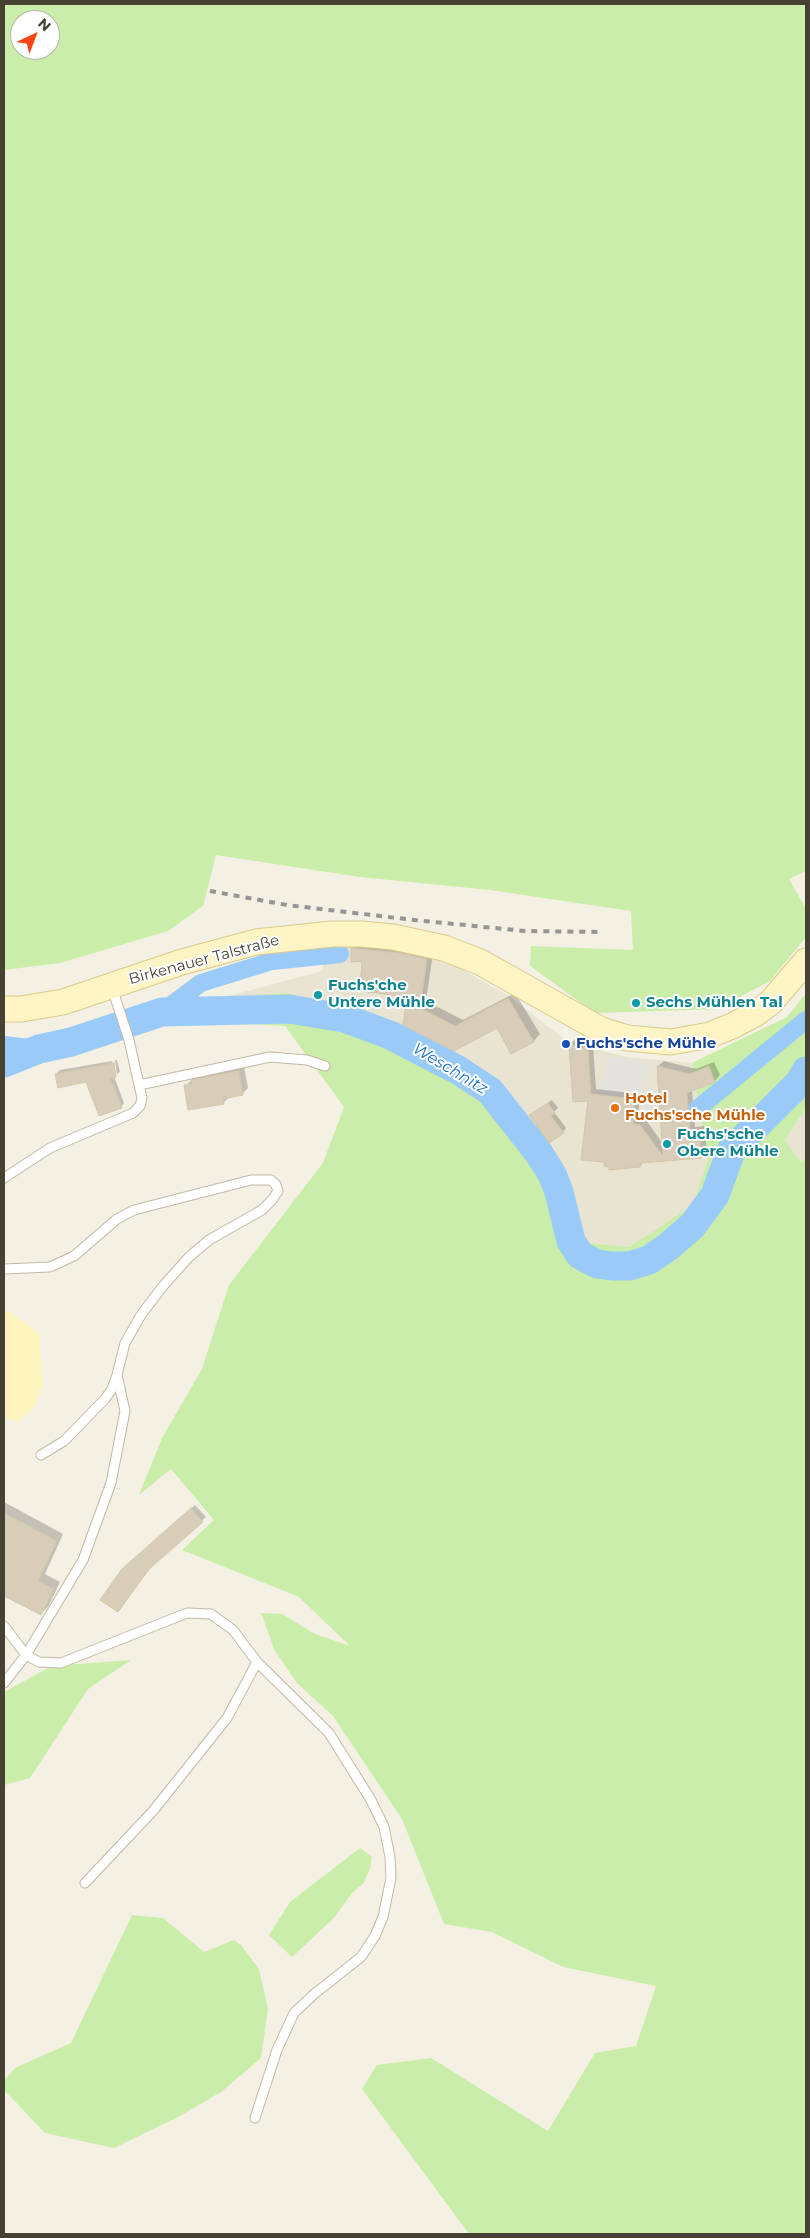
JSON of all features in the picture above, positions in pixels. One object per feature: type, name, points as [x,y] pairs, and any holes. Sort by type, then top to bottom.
[{"type":"main road","name":"Birkenauer Talstraße","points":[[4,1009],[21,1010],[63,1002],[115,997],[182,962],[256,942],[332,934],[362,934],[393,937],[444,948],[480,962],[601,1030],[627,1038],[671,1042],[710,1035],[755,1014],[771,1002],[806,960]]},
{"type":"lane","points":[[4,1178],[50,1148],[137,1110],[142,1102],[129,1040],[115,997]]},
{"type":"lane","points":[[139,1085],[270,1057],[307,1060],[325,1066]]},
{"type":"lane","points":[[4,1269],[50,1267],[74,1256],[117,1219],[134,1210],[251,1180],[271,1180],[276,1185],[278,1191],[262,1210],[209,1240],[189,1257],[163,1286],[141,1315],[124,1343],[117,1375],[112,1389],[105,1400],[64,1441],[40,1455]]},
{"type":"lane","points":[[4,1683],[26,1655],[83,1560],[111,1483],[125,1411],[117,1375]]},
{"type":"lane","points":[[4,1626],[26,1655],[39,1662],[60,1663],[187,1612],[211,1614],[233,1630],[257,1662],[328,1734],[371,1800],[384,1827],[387,1842],[391,1878],[384,1917],[375,1936],[361,1957],[313,1995],[294,2013],[277,2050],[255,2118]]},
{"type":"lane","points":[[85,1883],[153,1811],[226,1718],[257,1662]]},
{"type":"shaded area","points":[[331,942],[381,947],[443,958],[510,997],[568,1042],[627,1057],[692,1063],[708,1159],[693,1205],[629,1247],[580,1242],[540,1160],[488,1086],[406,1030],[225,997],[322,971]]},
{"type":"shaded area","points":[[607,1056],[647,1064],[645,1089],[659,1091],[656,1120],[640,1118],[641,1099],[599,1094],[600,1083],[603,1083]]},
{"type":"shaded area","points":[[806,1108],[806,1158],[800,1162],[785,1140]]},
{"type":"green space","points":[[4,4],[806,4],[806,871],[789,879],[806,909],[806,937],[770,981],[717,1009],[595,1013],[530,966],[531,946],[633,950],[631,911],[490,890],[360,877],[216,855],[203,906],[168,931],[60,963],[4,970]]},
{"type":"green space","points":[[288,993],[406,1030],[488,1086],[540,1160],[580,1242],[629,1247],[693,1205],[708,1159],[692,1063],[787,1017],[806,993],[806,1108],[785,1140],[800,1162],[806,1158],[806,2234],[469,2234],[362,2089],[377,2065],[431,2058],[548,2131],[595,2053],[636,2046],[656,1986],[563,1967],[492,1932],[444,1924],[402,1819],[333,1716],[297,1683],[275,1651],[261,1613],[282,1614],[315,1634],[350,1646],[299,1597],[182,1550],[214,1520],[171,1469],[139,1495],[162,1438],[202,1369],[229,1285],[323,1163],[344,1107],[285,1026],[169,1021],[225,997]]},
{"type":"green space","points":[[131,1660],[88,1689],[30,1778],[4,1785],[4,1692],[52,1666]]},
{"type":"green space","points":[[360,1848],[372,1857],[364,1883],[352,1893],[334,1918],[292,1957],[269,1935],[290,1902]]},
{"type":"green space","points":[[132,1915],[163,1918],[204,1952],[234,1940],[241,1945],[259,1969],[268,2009],[261,2058],[221,2092],[178,2117],[114,2148],[45,2133],[4,2090],[4,2081],[15,2068],[71,2043]]},
{"type":"sand","points":[[4,1311],[8,1311],[39,1333],[43,1383],[35,1407],[17,1422],[4,1417]]},
{"type":"building","points":[[351,948],[400,953],[427,959],[420,1008],[455,1026],[508,998],[534,1042],[511,1054],[497,1028],[454,1051],[403,1025],[407,997],[360,991],[362,961],[351,962]]},
{"type":"building","points":[[569,1044],[588,1049],[591,1094],[635,1099],[633,1124],[640,1125],[663,1156],[657,1066],[690,1074],[709,1066],[715,1082],[687,1093],[690,1132],[699,1131],[702,1158],[640,1163],[640,1167],[609,1170],[609,1167],[604,1166],[605,1162],[581,1160],[588,1101],[573,1102]]},
{"type":"building","points":[[114,1063],[116,1077],[110,1078],[122,1108],[99,1116],[86,1082],[58,1088],[55,1074]]},
{"type":"building","points":[[239,1071],[243,1095],[223,1099],[224,1104],[188,1110],[184,1085],[192,1084],[191,1080]]},
{"type":"building","points":[[548,1103],[555,1113],[551,1116],[564,1133],[549,1143],[529,1115]]},
{"type":"building","points":[[191,1508],[203,1522],[149,1569],[118,1612],[100,1600],[122,1569]]},
{"type":"building","points":[[4,1513],[57,1541],[38,1581],[54,1589],[41,1615],[4,1596]]},
{"type":"waterway","points":[[162,1012],[201,983],[272,961],[340,954]]},
{"type":"waterway","name":"Weschnitz","points":[[4,1063],[39,1049],[71,1042],[162,1012],[289,1009],[344,1018],[390,1035],[458,1070],[490,1091],[538,1152],[552,1174],[559,1192],[571,1241],[580,1255],[597,1264],[612,1266],[629,1266],[649,1260],[668,1247],[693,1225],[715,1195],[731,1151],[800,1082],[806,1071]]},
{"type":"waterway","points":[[696,1110],[806,1020]]},
{"type":"waterway","points":[[4,1045],[39,1049]]},
{"type":"railway","points":[[210,891],[287,905],[414,920],[525,931],[602,932]]},
{"type":"place","name":"Fuchs'che Untere Mühle","points":[[318,995]]},
{"type":"place","name":"Sechs Mühlen Tal","points":[[636,1003]]},
{"type":"place","name":"Fuchs'sche Mühle","points":[[566,1044]]},
{"type":"place","name":"Hotel Fuchs'sche Mühle","points":[[615,1108]]},
{"type":"place","name":"Fuchs'sche Obere Mühle","points":[[667,1144]]}]
